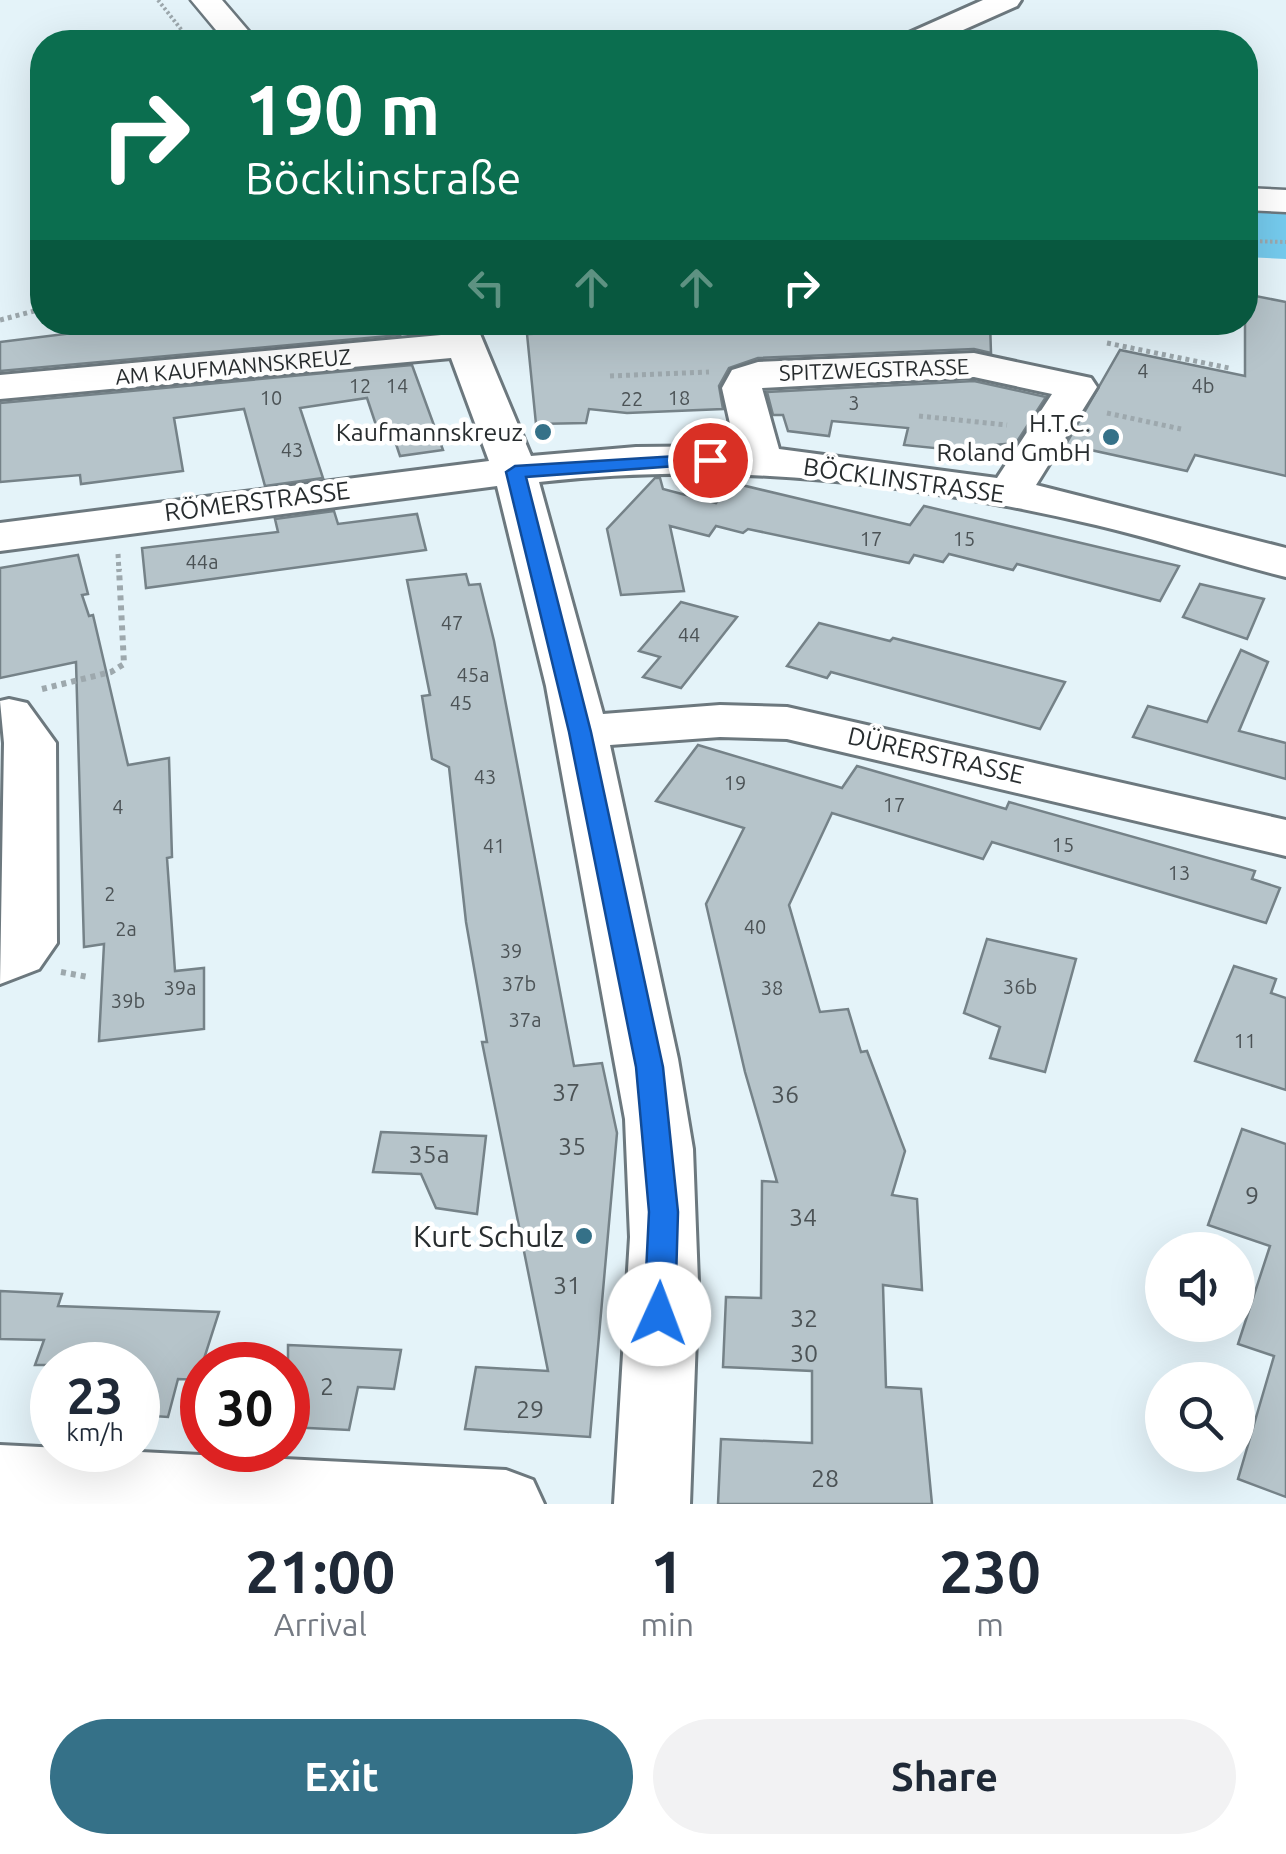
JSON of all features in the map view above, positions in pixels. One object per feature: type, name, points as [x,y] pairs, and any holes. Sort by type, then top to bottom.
[{"type":"street","points":[[206,0],[232,30]]},
{"type":"street","points":[[940,30],[1006,0]]},
{"type":"street","points":[[1258,199],[1286,200]]},
{"type":"street","name":"AM KAUFMANNSKREUZ","points":[[0,388],[451,335]]},
{"type":"street","points":[[460,335],[515,472],[580,732],[649,1067],[660,1149],[663,1212],[652,1504]]},
{"type":"street","name":"SPITZWEGSTRASSE","points":[[760,460],[742,388],[746,379],[758,374],[974,365],[1077,387],[1058,417]]},
{"type":"street","points":[[1008,494],[1058,417]]},
{"type":"street","name":"BÖCKLINSTRASSE","points":[[515,472],[760,460],[1008,494],[1286,562]]},
{"type":"street","name":"RÖMERSTRASSE","points":[[0,537],[115,518],[515,472]]},
{"type":"street","points":[[9,714],[30,743],[28,943],[9,959]]},
{"type":"street","name":"DÜRERSTRASSE","points":[[580,732],[720,722],[787,723],[1286,838]]},
{"type":"street","points":[[0,1479],[506,1504]]},
{"type":"path","points":[[1258,241],[1286,242]]},
{"type":"path","points":[[0,320],[30,312]]},
{"type":"path","points":[[1107,343],[1229,368]]},
{"type":"path","points":[[610,376],[716,372]]},
{"type":"path","points":[[919,416],[1058,417],[1181,430]]},
{"type":"path","points":[[9,714],[49,684],[111,672],[124,664],[115,518]]},
{"type":"shaded area","points":[[1258,205],[1286,206],[1286,259],[1258,258]]},
{"type":"building","points":[[1258,297],[1286,302],[1286,476],[1195,455],[1187,471],[1086,449],[1081,457],[1061,453],[1120,350],[1245,376],[1245,335],[1258,335]]},
{"type":"building","points":[[57,335],[400,335],[0,371],[0,342]]},
{"type":"building","points":[[527,335],[990,335],[991,353],[974,349],[758,358],[729,368],[719,386],[723,409],[627,413],[589,409],[586,423],[536,424]]},
{"type":"building","points":[[412,365],[443,450],[400,456],[393,435],[380,437],[367,398],[300,408],[323,478],[265,486],[244,409],[174,418],[183,471],[81,484],[80,475],[0,482],[0,403]]},
{"type":"building","points":[[974,381],[1046,397],[1016,443],[995,445],[993,454],[904,445],[908,428],[832,421],[829,436],[788,431],[783,415],[773,415],[767,392]]},
{"type":"building","points":[[655,478],[660,478],[663,489],[716,503],[733,483],[910,525],[924,506],[1179,566],[1160,601],[1017,564],[1013,570],[949,554],[943,562],[914,555],[909,563],[748,529],[743,533],[716,526],[709,536],[670,526],[684,591],[621,595],[607,529]]},
{"type":"building","points":[[334,511],[338,524],[417,514],[426,550],[146,588],[142,548],[278,532],[275,519]]},
{"type":"building","points":[[78,555],[88,594],[82,595],[89,616],[93,615],[128,765],[169,758],[172,857],[167,858],[175,971],[204,968],[204,1029],[99,1041],[104,944],[84,947],[76,662],[0,678],[0,568]]},
{"type":"building","points":[[466,574],[469,585],[480,584],[494,641],[574,1066],[602,1063],[617,1133],[590,1437],[465,1429],[476,1367],[548,1371],[482,1042],[487,1042],[466,922],[449,767],[432,759],[422,696],[430,695],[407,580]]},
{"type":"building","points":[[1200,584],[1264,599],[1247,639],[1183,617]]},
{"type":"building","points":[[681,602],[737,617],[681,688],[643,677],[660,657],[639,651]]},
{"type":"building","points":[[819,623],[1065,682],[1040,729],[831,672],[827,678],[787,666]]},
{"type":"building","points":[[1241,650],[1268,662],[1239,731],[1286,743],[1286,779],[1133,737],[1148,706],[1207,722]]},
{"type":"building","points":[[698,745],[842,788],[857,766],[1006,809],[1009,802],[1255,871],[1252,879],[1280,888],[1266,923],[992,842],[983,859],[832,813],[789,905],[820,1012],[848,1009],[861,1052],[867,1051],[905,1151],[892,1195],[917,1199],[922,1290],[883,1285],[886,1387],[921,1389],[932,1504],[718,1504],[721,1439],[812,1443],[812,1371],[723,1367],[726,1297],[761,1298],[762,1181],[777,1182],[745,1072],[706,904],[744,828],[656,801]]},
{"type":"building","points":[[987,939],[1076,959],[1045,1072],[990,1058],[1000,1027],[964,1013]]},
{"type":"building","points":[[1234,966],[1276,979],[1271,993],[1286,998],[1286,1090],[1195,1061]]},
{"type":"building","points":[[1242,1129],[1286,1144],[1286,1497],[1238,1479],[1240,1472],[1255,1472],[1255,1421],[1274,1356],[1238,1344],[1255,1342],[1255,1292],[1270,1246],[1255,1241],[1255,1232],[1229,1232],[1208,1225]]},
{"type":"building","points":[[381,1132],[486,1136],[477,1214],[436,1208],[421,1174],[373,1172]]},
{"type":"building","points":[[0,1291],[62,1294],[58,1306],[219,1312],[209,1342],[180,1342],[180,1379],[168,1417],[160,1416],[160,1342],[0,1339]]},
{"type":"building","points":[[310,1346],[401,1350],[394,1389],[358,1387],[349,1430],[310,1428]]},
{"type":"place","name":"Kaufmannskreuz","points":[[543,432]]},
{"type":"place","name":"H.T.C. Roland GmbH","points":[[1111,437]]},
{"type":"place","name":"Kurt Schulz","points":[[584,1236]]},
{"type":"route","points":[[659,1314],[663,1212],[660,1149],[649,1067],[580,732],[515,472],[710,460]]}]
